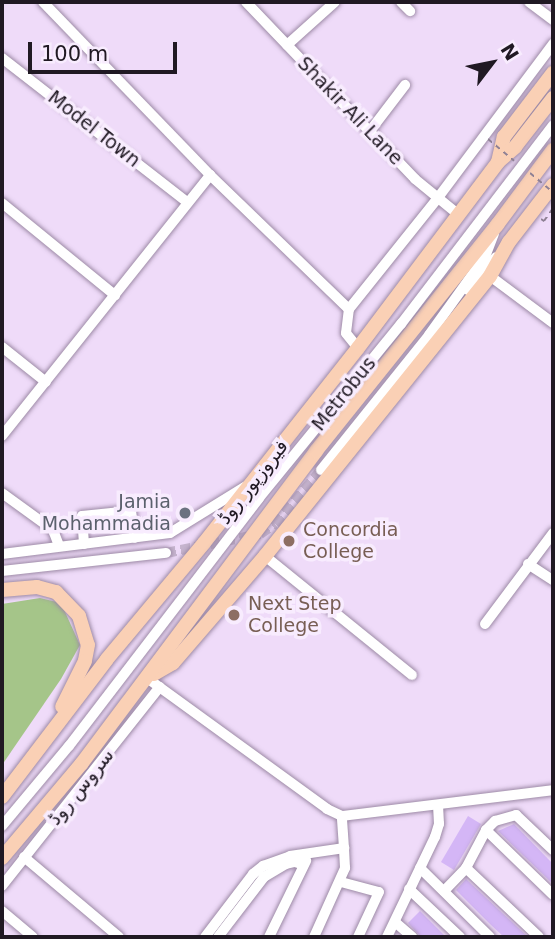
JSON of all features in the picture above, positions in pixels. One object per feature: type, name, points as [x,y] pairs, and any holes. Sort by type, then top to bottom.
[{"type":"main road","name":"فیروزپور روڈ","points":[[498,162],[504,137],[553,73]]},
{"type":"main road","name":"فیروزپور روڈ","points":[[2,797],[107,659],[252,483],[358,348],[498,162],[515,147],[553,98]]},
{"type":"main road","name":"فیروزپور روڈ","points":[[2,858],[147,678],[316,451],[497,225],[553,150]]},
{"type":"main road","name":"فیروزپور روڈ","points":[[147,678],[173,663],[265,556],[490,276],[509,242],[553,185]]},
{"type":"main road","points":[[2,590],[37,587],[56,592],[70,604],[85,631],[88,645],[85,661],[43,743]]},
{"type":"street","points":[[44,2],[210,175],[349,309]]},
{"type":"street","name":"Shakir Ali Lane","points":[[246,2],[437,199],[459,215]]},
{"type":"street","points":[[287,45],[335,2]]},
{"type":"street","points":[[401,2],[410,11]]},
{"type":"street","points":[[529,2],[553,20]]},
{"type":"street","points":[[358,348],[346,333],[349,309],[437,199],[553,44]]},
{"type":"street","name":"Model Town","points":[[2,58],[186,201]]},
{"type":"street","points":[[370,131],[405,85]]},
{"type":"street","name":"Metrobus","points":[[2,826],[69,746],[259,498],[401,324],[553,125]]},
{"type":"street","points":[[2,436],[186,201],[210,175]]},
{"type":"street","points":[[2,203],[115,295]]},
{"type":"street","points":[[429,335],[485,257],[497,225]]},
{"type":"street","points":[[321,470],[429,335],[509,242]]},
{"type":"street","points":[[490,276],[553,324]]},
{"type":"street","points":[[2,347],[46,382]]},
{"type":"street","points":[[2,554],[135,538],[178,530],[225,497],[252,483]]},
{"type":"street","points":[[2,493],[53,530],[59,546]]},
{"type":"street","points":[[84,544],[82,516],[131,512],[135,538]]},
{"type":"street","points":[[485,624],[553,533]]},
{"type":"street","points":[[2,571],[166,552]]},
{"type":"street","points":[[265,556],[412,675]]},
{"type":"street","points":[[528,564],[553,580]]},
{"type":"street","points":[[147,678],[327,809],[342,816],[553,790]]},
{"type":"street","name":"سروس روڈ","points":[[2,886],[160,687]]},
{"type":"street","points":[[387,937],[439,824],[438,806]]},
{"type":"street","points":[[444,891],[466,868],[486,830],[495,821],[516,814],[553,850]]},
{"type":"street","points":[[314,937],[345,868],[342,816]]},
{"type":"street","points":[[486,830],[553,895]]},
{"type":"street","points":[[205,937],[253,874],[275,860],[308,852],[344,848]]},
{"type":"street","points":[[269,937],[308,852]]},
{"type":"street","points":[[24,858],[119,937]]},
{"type":"street","points":[[218,937],[264,877],[286,864],[295,862],[304,865]]},
{"type":"street","points":[[420,868],[490,937]]},
{"type":"street","points":[[466,868],[539,937]]},
{"type":"street","points":[[341,881],[379,892],[358,937]]},
{"type":"street","points":[[409,889],[460,937]]},
{"type":"street","points":[[2,911],[33,937]]},
{"type":"street","points":[[395,922],[412,937]]},
{"type":"path","points":[[544,221],[553,208]]},
{"type":"green space","points":[[40,598],[61,603],[80,645],[61,679],[2,765],[2,604]]},
{"type":"building","points":[[468,816],[481,824],[454,870],[441,862]]},
{"type":"building","points":[[514,824],[553,864],[553,884],[498,831]]},
{"type":"building","points":[[466,879],[528,937],[504,937],[491,925],[456,890]]},
{"type":"building","points":[[420,911],[446,937],[421,937],[408,923]]},
{"type":"tunnel","points":[[166,553],[260,534],[275,524],[321,470]]},
{"type":"place","name":"Jamia Mohammadia","points":[[185,513]]},
{"type":"place","name":"Concordia College","points":[[289,541]]},
{"type":"place","name":"Next Step College","points":[[234,615]]}]
